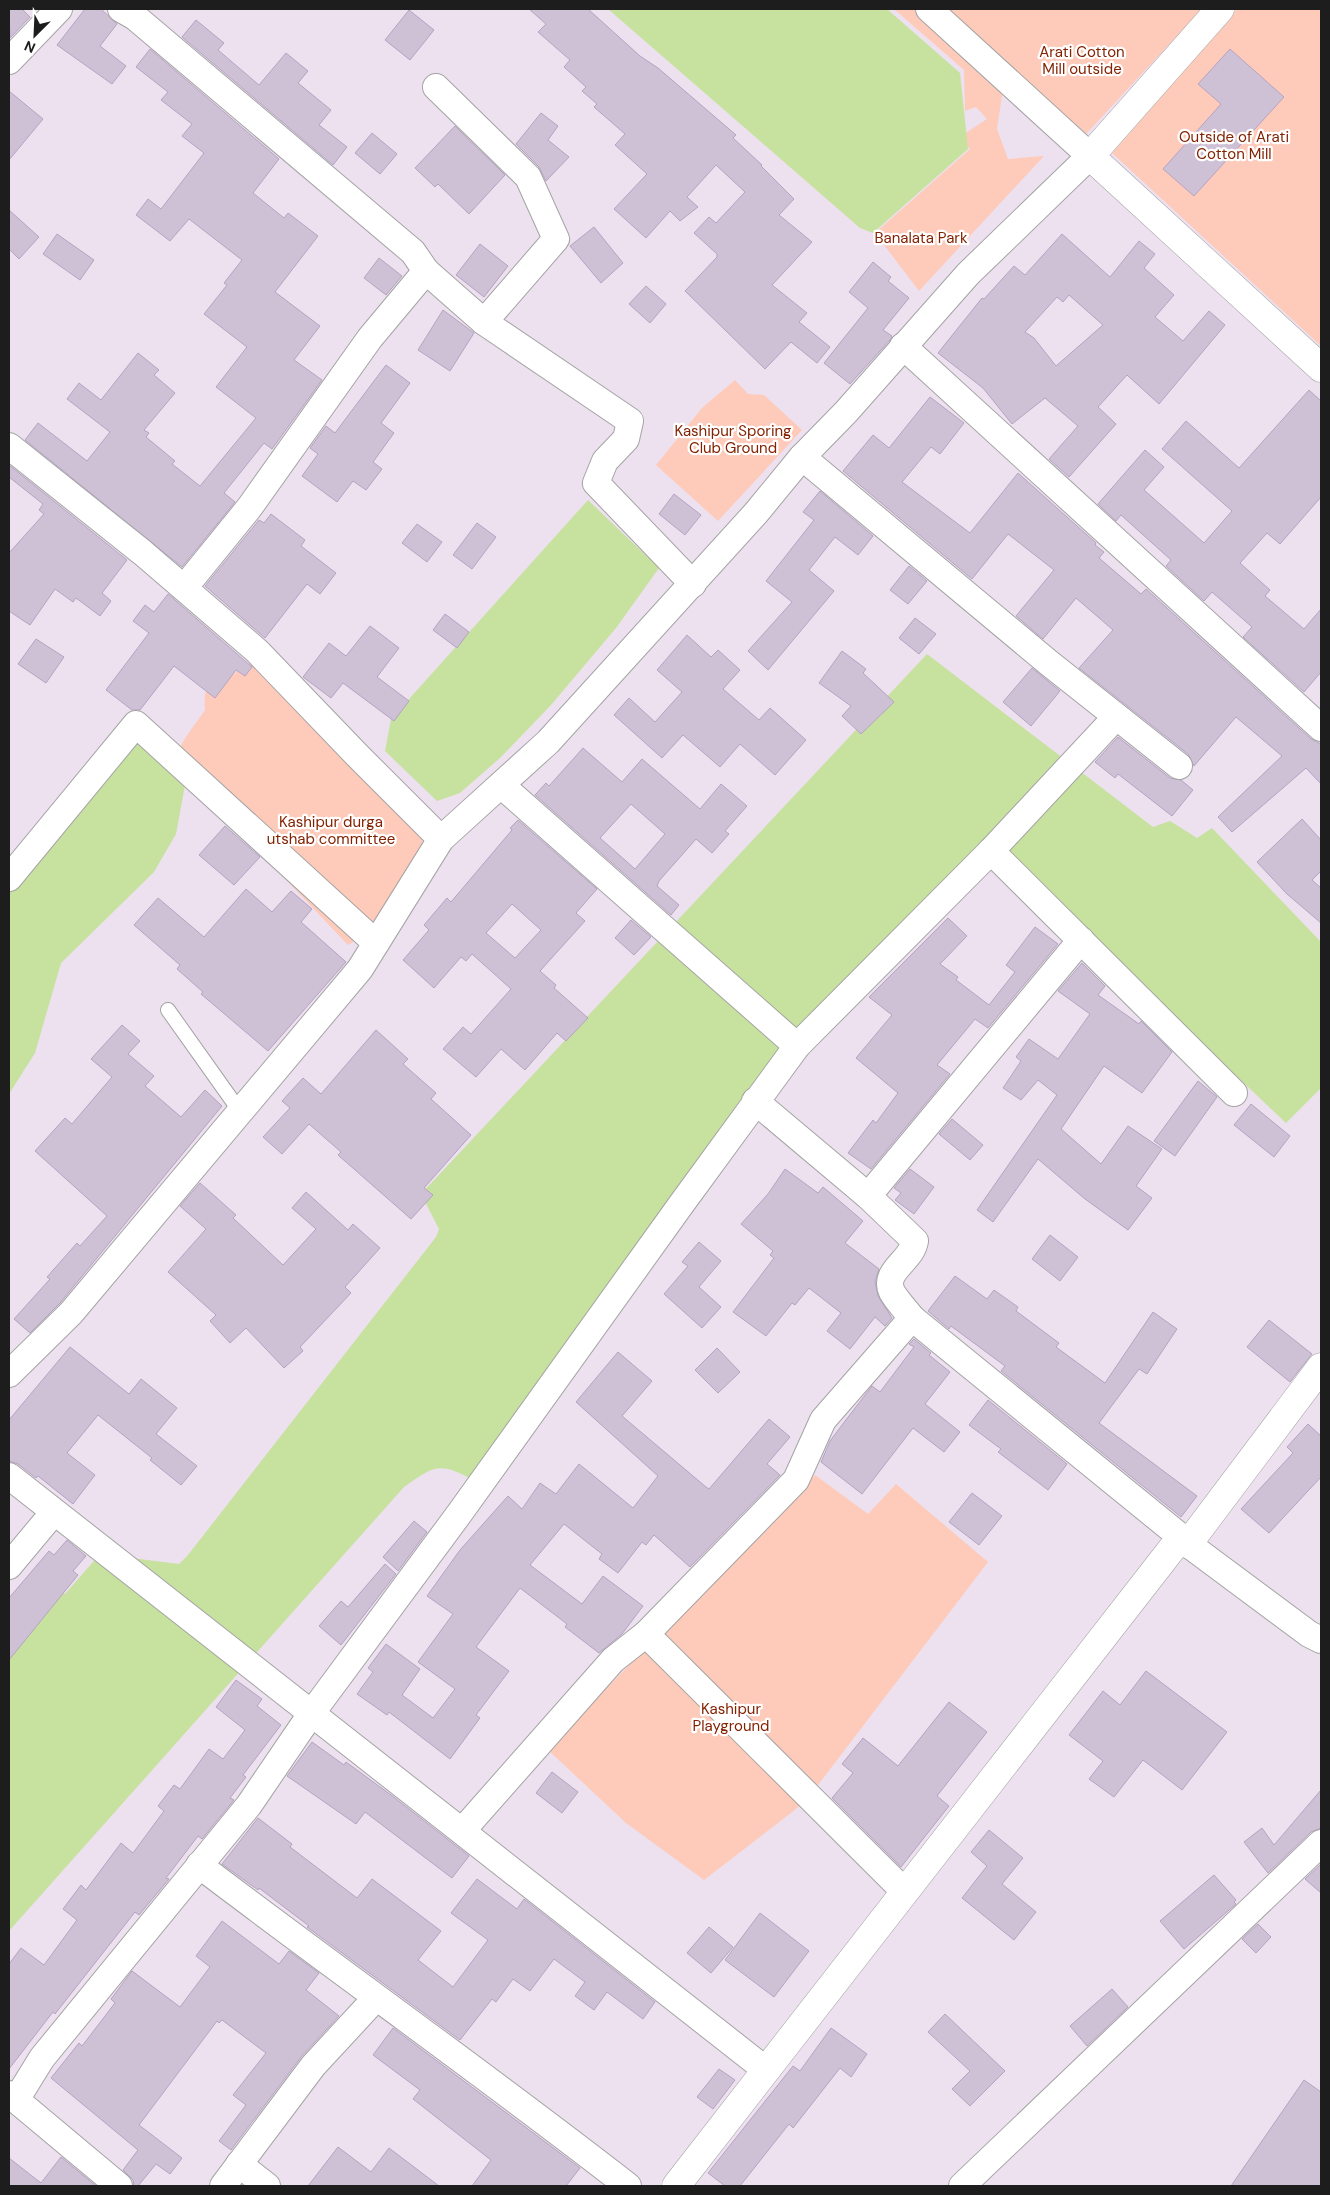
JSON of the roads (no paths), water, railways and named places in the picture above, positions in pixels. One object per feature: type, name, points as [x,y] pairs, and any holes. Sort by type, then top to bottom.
[{"type":"street","points":[[10,56],[59,9]]},
{"type":"street","points":[[121,9],[135,17],[413,252],[426,271],[484,322],[630,421],[626,439],[605,462],[596,483],[693,584]]},
{"type":"street","points":[[929,9],[1321,368]]},
{"type":"street","points":[[9,1374],[71,1313],[239,1110],[360,969],[441,839],[548,742],[693,584],[756,513],[802,457],[846,412],[968,274],[1090,156],[1220,9]]},
{"type":"street","points":[[436,87],[528,177],[556,239],[484,322]]},
{"type":"street","points":[[184,588],[249,508],[370,338],[426,271]]},
{"type":"street","points":[[903,346],[1321,728]]},
{"type":"street","points":[[9,446],[184,588],[257,650],[356,755],[441,839]]},
{"type":"street","points":[[802,457],[1116,717],[1179,766]]},
{"type":"street","points":[[118,2186],[12,2097],[249,1805],[311,1714],[459,1514],[797,1046],[991,851],[1116,717]]},
{"type":"street","points":[[9,878],[136,724],[376,943]]},
{"type":"street","points":[[501,785],[797,1046]]},
{"type":"street","points":[[991,851],[1234,1093]]},
{"type":"street","points":[[868,1196],[1081,940]]},
{"type":"street","points":[[756,1101],[868,1196],[915,1241],[913,1251],[895,1270],[890,1281],[892,1293],[912,1318],[1185,1540],[1302,1629],[1321,1640]]},
{"type":"street","points":[[462,1831],[613,1660],[646,1634],[796,1480],[823,1420],[912,1318]]},
{"type":"street","points":[[676,2186],[905,1892],[1321,1367]]},
{"type":"street","points":[[9,1476],[766,2070]]},
{"type":"street","points":[[9,1566],[54,1512]]},
{"type":"street","points":[[646,1634],[905,1892]]},
{"type":"street","points":[[962,2186],[1321,1844]]},
{"type":"street","points":[[199,1865],[628,2186]]},
{"type":"street","points":[[223,2186],[313,2066],[376,1999]]},
{"type":"street","points":[[239,2164],[267,2186]]},
{"type":"lane","points":[[168,1010],[239,1110]]},
{"type":"park label","name":"Arati Cotton Mill outside","points":[[1082,60]]},
{"type":"park label","name":"Outside of Arati Cotton Mill","points":[[1234,146]]},
{"type":"park label","name":"Banalata Park","points":[[921,238]]},
{"type":"park label","name":"Kashipur Sporing Club Ground","points":[[733,440]]},
{"type":"park label","name":"Kashipur durga utshab committee","points":[[331,830]]},
{"type":"park label","name":"Kashipur Playground","points":[[731,1718]]}]
